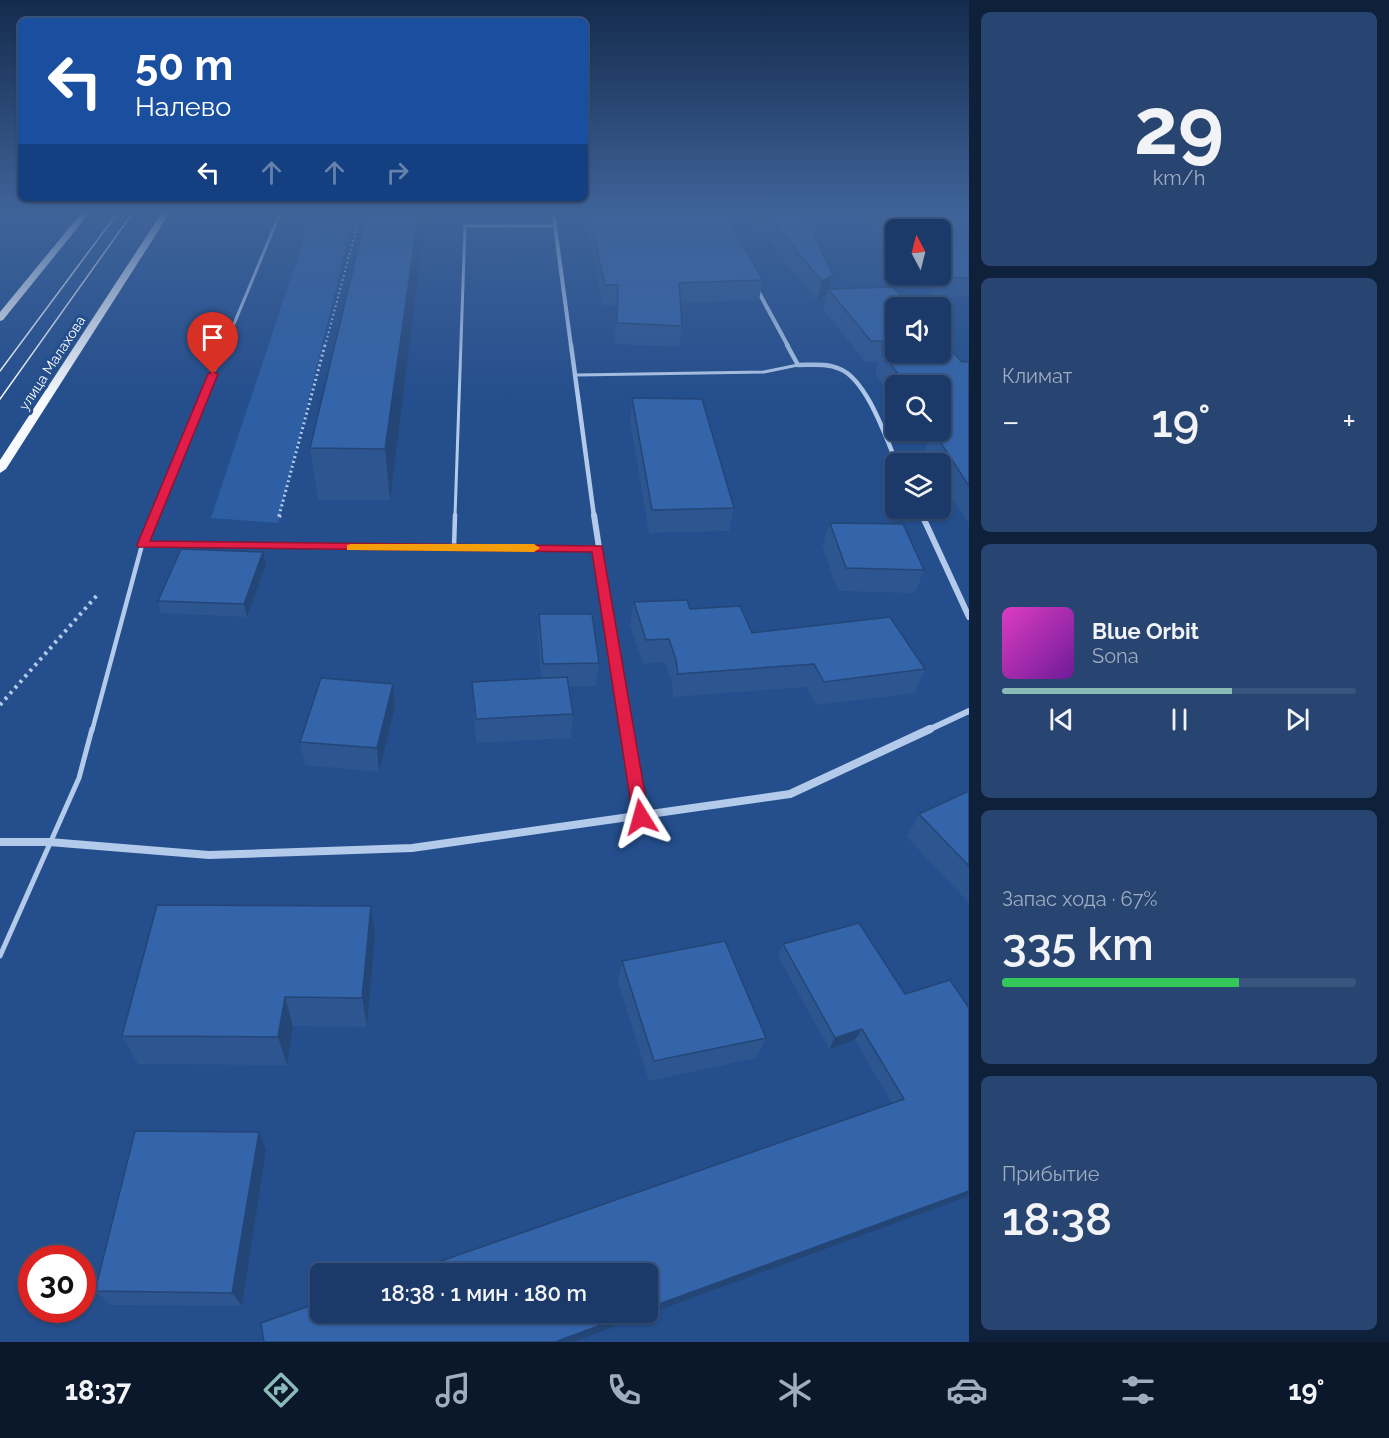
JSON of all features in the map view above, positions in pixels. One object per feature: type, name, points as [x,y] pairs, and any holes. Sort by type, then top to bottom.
[{"type":"main road","points":[[0,318],[36,274]]},
{"type":"main road","name":"улица Малахова","points":[[0,469],[126,274]]},
{"type":"street","points":[[562,274],[598,548],[641,817]]},
{"type":"street","points":[[753,283],[798,365],[825,365],[847,372],[859,384],[892,453]]},
{"type":"street","points":[[924,519],[969,617]]},
{"type":"street","points":[[0,842],[49,842],[209,855],[412,848],[790,794],[969,711]]},
{"type":"lane","points":[[0,957],[79,777],[142,545],[255,274]]},
{"type":"lane","points":[[454,548],[463,274]]},
{"type":"lane","points":[[577,375],[764,372],[798,365]]},
{"type":"lane","points":[[142,545],[598,548]]},
{"type":"path","points":[[271,547],[345,274]]},
{"type":"path","points":[[0,705],[103,589]]},
{"type":"shaded area","points":[[292,274],[340,274],[278,523],[211,518]]},
{"type":"building","points":[[352,274],[410,274],[385,449],[310,448]]},
{"type":"building","points":[[602,274],[759,274],[763,280],[679,283],[682,326],[617,323],[618,285],[605,285]]},
{"type":"building","points":[[816,274],[832,274],[833,275],[822,281]]},
{"type":"building","points":[[951,274],[969,274],[969,278],[951,278]]},
{"type":"building","points":[[893,287],[902,297],[885,297],[885,357],[883,341],[871,341],[828,289]]},
{"type":"building","points":[[951,350],[962,362],[969,362],[969,486],[951,458],[951,453],[947,453],[940,441],[951,441],[951,375],[899,375],[889,363],[951,363]]},
{"type":"building","points":[[632,398],[702,399],[734,508],[652,510]]},
{"type":"building","points":[[830,523],[903,524],[924,570],[846,568]]},
{"type":"building","points":[[181,549],[263,552],[244,604],[158,601]]},
{"type":"building","points":[[687,600],[690,609],[740,606],[752,633],[890,617],[925,669],[824,682],[814,664],[678,674],[669,639],[646,640],[634,602]]},
{"type":"building","points":[[539,614],[592,614],[599,663],[543,664]]},
{"type":"building","points":[[567,677],[573,714],[476,719],[472,682]]},
{"type":"building","points":[[321,678],[393,684],[377,748],[300,742]]},
{"type":"building","points":[[969,791],[969,866],[919,814]]},
{"type":"building","points":[[157,905],[371,906],[362,998],[285,997],[278,1037],[122,1036]]},
{"type":"building","points":[[859,923],[905,994],[950,980],[969,1008],[969,1191],[658,1304],[658,1263],[435,1263],[904,1099],[862,1029],[835,1038],[783,944]]},
{"type":"building","points":[[725,941],[766,1038],[654,1061],[622,961]]},
{"type":"building","points":[[135,1131],[259,1132],[232,1293],[96,1291]]},
{"type":"building","points":[[310,1306],[310,1323],[606,1323],[555,1342],[264,1342],[261,1323]]},
{"type":"tram line","points":[[0,371],[72,274]]},
{"type":"tram line","points":[[0,399],[89,274]]},
{"type":"slow traffic","points":[[351,547],[534,548]]},
{"type":"route","points":[[213,374],[142,545],[598,548],[641,817]]}]
